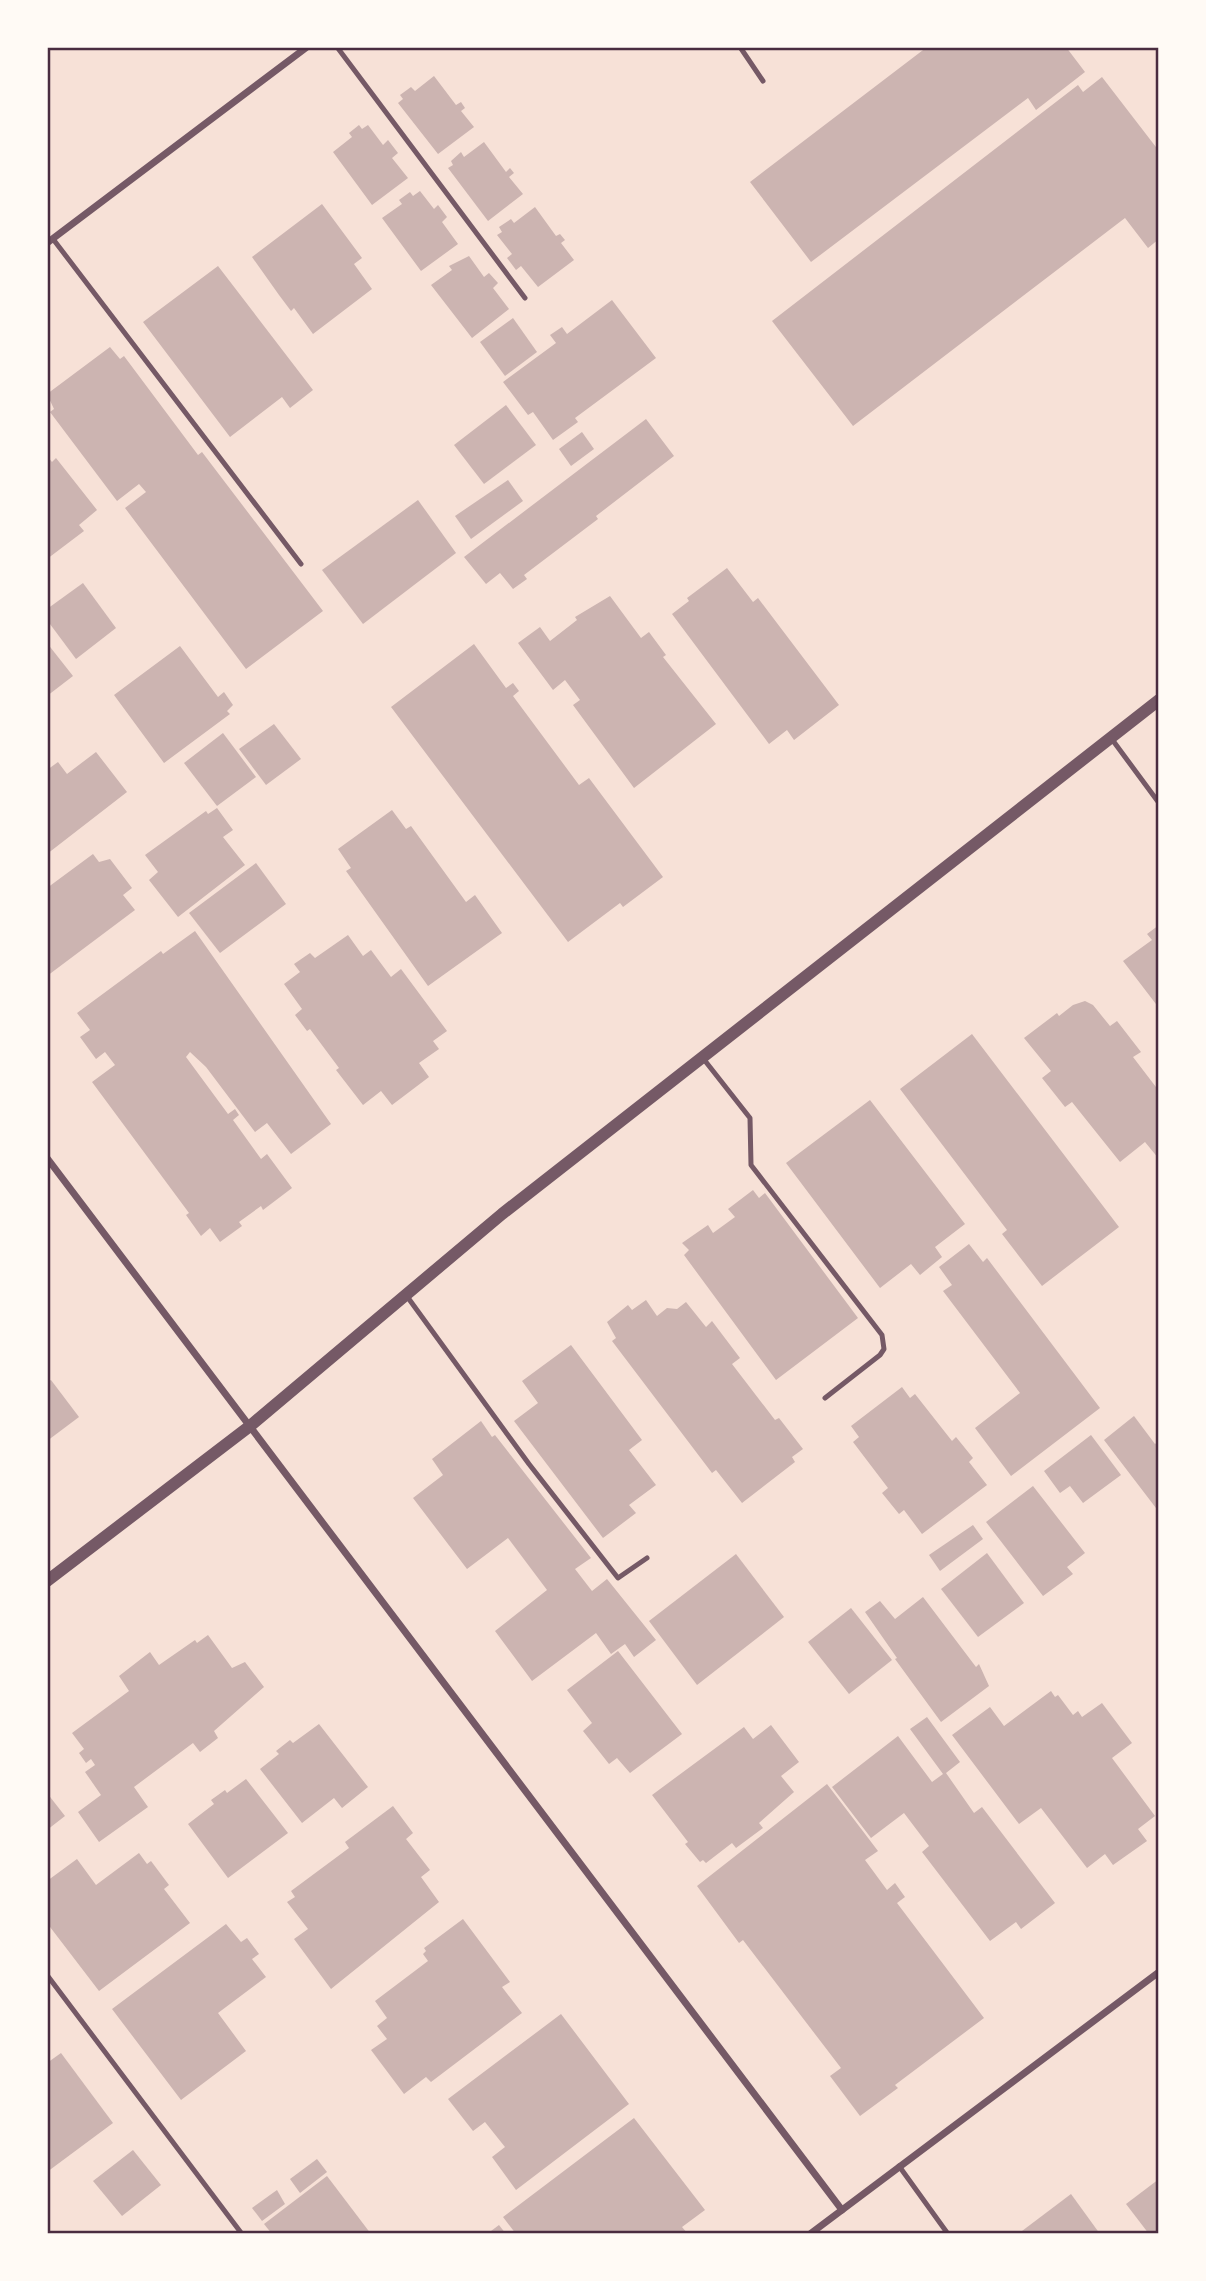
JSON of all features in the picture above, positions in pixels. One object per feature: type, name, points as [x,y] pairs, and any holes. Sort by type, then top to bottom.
[{"type":"street","points":[[50,241],[307,47]]},
{"type":"street","points":[[47,1581],[250,1426],[502,1214],[1159,701]]},
{"type":"street","points":[[47,1158],[842,2210]]},
{"type":"street","points":[[810,2234],[1159,1972]]},
{"type":"lane","points":[[337,47],[525,298]]},
{"type":"lane","points":[[740,47],[763,81]]},
{"type":"lane","points":[[50,241],[301,564]]},
{"type":"lane","points":[[1111,738],[1159,803]]},
{"type":"lane","points":[[702,1057],[750,1118],[751,1165],[882,1335],[884,1349],[880,1355],[825,1398]]},
{"type":"lane","points":[[406,1295],[529,1464],[618,1578],[647,1558]]},
{"type":"lane","points":[[47,1975],[243,2234]]},
{"type":"lane","points":[[899,2166],[948,2234]]},
{"type":"building","points":[[927,47],[1066,47],[1085,72],[1036,110],[1028,98],[811,262],[750,182]]},
{"type":"building","points":[[434,76],[456,105],[461,102],[465,108],[461,111],[474,127],[438,154],[398,103],[403,99],[400,95],[411,87],[415,91]]},
{"type":"building","points":[[1102,77],[1159,151],[1159,239],[1148,248],[1125,218],[853,426],[772,321],[1078,85],[1083,92]]},
{"type":"building","points":[[359,125],[362,129],[368,125],[383,145],[388,140],[398,153],[392,158],[408,178],[372,205],[333,152],[352,137],[349,133]]},
{"type":"building","points":[[484,142],[506,172],[510,168],[514,173],[509,177],[523,194],[488,221],[448,168],[461,152],[464,157]]},
{"type":"building","points":[[420,191],[434,209],[438,205],[447,217],[442,222],[458,244],[421,271],[382,218],[402,204],[399,200],[410,192],[413,196]]},
{"type":"building","points":[[322,204],[362,258],[354,264],[372,289],[313,334],[294,308],[291,311],[252,257]]},
{"type":"building","points":[[535,207],[556,236],[560,234],[565,240],[561,243],[574,260],[538,287],[521,266],[516,270],[507,258],[512,254],[497,235],[502,232],[499,227],[511,219],[514,223]]},
{"type":"building","points":[[469,256],[484,277],[489,273],[498,283],[493,288],[509,309],[472,338],[431,285],[452,270],[449,266]]},
{"type":"building","points":[[218,266],[313,390],[290,408],[282,397],[230,437],[143,322]]},
{"type":"building","points":[[612,300],[656,358],[575,418],[578,422],[553,440],[533,412],[528,415],[503,382],[556,343],[550,335],[562,327],[567,334]]},
{"type":"building","points":[[513,318],[537,352],[505,376],[480,342]]},
{"type":"building","points":[[110,347],[120,359],[124,356],[198,455],[202,452],[323,611],[246,669],[125,508],[146,492],[139,484],[117,501],[50,412],[54,409],[47,394]]},
{"type":"building","points":[[506,405],[536,445],[484,484],[454,445]]},
{"type":"building","points":[[646,419],[674,456],[596,516],[598,519],[524,575],[527,579],[513,589],[500,573],[486,584],[464,557]]},
{"type":"building","points":[[582,432],[594,449],[571,466],[559,449]]},
{"type":"building","points":[[47,456],[52,462],[56,458],[97,510],[79,525],[84,531],[47,559]]},
{"type":"building","points":[[508,480],[523,501],[471,539],[455,516]]},
{"type":"building","points":[[418,500],[456,553],[363,624],[322,570]]},
{"type":"building","points":[[727,568],[753,602],[758,598],[839,705],[794,740],[787,730],[769,744],[672,614],[689,601],[687,598]]},
{"type":"building","points":[[83,583],[116,628],[76,659],[47,620],[47,609]]},
{"type":"building","points":[[610,596],[641,638],[649,632],[666,655],[663,657],[716,724],[634,788],[573,705],[580,700],[565,680],[553,690],[518,643],[540,627],[550,641],[577,620],[575,617]]},
{"type":"building","points":[[47,643],[73,676],[47,696]]},
{"type":"building","points":[[474,644],[506,688],[513,683],[519,691],[513,696],[579,785],[589,778],[663,877],[623,907],[620,903],[568,942],[391,707]]},
{"type":"building","points":[[180,646],[218,697],[224,692],[233,705],[227,711],[230,714],[164,763],[114,695]]},
{"type":"building","points":[[274,724],[301,759],[266,785],[239,749]]},
{"type":"building","points":[[223,733],[256,777],[217,806],[184,763]]},
{"type":"building","points":[[96,752],[127,792],[47,854],[47,770],[58,762],[67,774]]},
{"type":"building","points":[[217,808],[233,830],[223,837],[245,865],[178,917],[149,880],[158,872],[145,855],[206,811],[208,814]]},
{"type":"building","points":[[392,810],[406,829],[411,826],[466,902],[475,895],[502,933],[428,986],[346,871],[351,868],[338,849]]},
{"type":"building","points":[[93,854],[99,862],[110,859],[132,888],[123,895],[135,910],[47,976],[47,888]]},
{"type":"building","points":[[256,863],[286,904],[220,953],[189,913]]},
{"type":"building","points":[[1159,925],[1159,1008],[1123,961],[1152,940],[1147,934]]},
{"type":"building","points":[[195,931],[331,1124],[291,1154],[267,1123],[255,1132],[206,1067],[190,1052],[186,1057],[228,1114],[235,1109],[239,1115],[233,1120],[261,1159],[267,1154],[292,1188],[263,1210],[261,1206],[239,1222],[242,1226],[220,1242],[210,1228],[201,1236],[186,1215],[189,1213],[92,1082],[115,1065],[105,1052],[96,1059],[80,1037],[90,1030],[77,1013],[161,951],[163,954]]},
{"type":"building","points":[[348,935],[363,956],[371,950],[391,977],[401,969],[447,1031],[433,1041],[439,1049],[419,1063],[429,1077],[392,1105],[381,1091],[363,1105],[336,1070],[339,1068],[310,1029],[307,1031],[295,1015],[302,1009],[284,984],[300,972],[294,964],[310,953],[315,958]]},
{"type":"building","points":[[1085,1001],[1093,1005],[1110,1026],[1117,1021],[1141,1052],[1133,1057],[1159,1091],[1159,1159],[1145,1142],[1120,1162],[1072,1102],[1065,1107],[1042,1078],[1051,1071],[1024,1038],[1057,1013],[1059,1016],[1073,1005]]},
{"type":"building","points":[[972,1034],[1119,1227],[1042,1286],[1002,1234],[1007,1230],[900,1089]]},
{"type":"building","points":[[870,1100],[965,1224],[935,1247],[942,1257],[920,1275],[911,1264],[880,1288],[786,1163]]},
{"type":"building","points":[[753,1190],[759,1198],[765,1193],[858,1318],[776,1380],[684,1255],[689,1250],[682,1243],[708,1225],[713,1233],[735,1217],[728,1209]]},
{"type":"building","points":[[969,1244],[983,1262],[987,1258],[1100,1408],[1011,1476],[975,1428],[1020,1393],[943,1291],[952,1285],[939,1267]]},
{"type":"building","points":[[646,1300],[657,1316],[667,1308],[677,1309],[686,1302],[706,1327],[712,1321],[740,1358],[732,1364],[775,1420],[779,1418],[803,1449],[792,1457],[795,1462],[742,1503],[716,1470],[712,1473],[612,1341],[616,1338],[607,1322],[628,1305],[632,1310]]},
{"type":"building","points":[[571,1345],[642,1440],[629,1450],[656,1485],[629,1505],[636,1513],[603,1538],[514,1421],[538,1403],[522,1381]]},
{"type":"building","points":[[51,1380],[79,1417],[47,1441],[47,1382]]},
{"type":"building","points":[[902,1387],[910,1398],[915,1394],[952,1441],[956,1437],[973,1458],[969,1462],[987,1485],[922,1534],[904,1510],[899,1514],[882,1493],[888,1488],[853,1442],[859,1437],[851,1426]]},
{"type":"building","points":[[1134,1416],[1155,1444],[1159,1441],[1159,1512],[1104,1440]]},
{"type":"building","points":[[481,1421],[492,1437],[495,1435],[591,1558],[575,1569],[592,1591],[607,1579],[656,1640],[634,1657],[625,1644],[611,1654],[596,1633],[532,1681],[495,1631],[547,1590],[508,1538],[467,1569],[413,1498],[443,1475],[432,1459]]},
{"type":"building","points":[[1091,1435],[1121,1475],[1083,1503],[1070,1486],[1060,1493],[1044,1471]]},
{"type":"building","points":[[1033,1486],[1085,1553],[1067,1567],[1073,1574],[1043,1596],[986,1522]]},
{"type":"building","points":[[973,1525],[983,1539],[940,1571],[929,1555]]},
{"type":"building","points":[[987,1553],[1024,1603],[978,1637],[941,1589]]},
{"type":"building","points":[[736,1554],[784,1617],[697,1685],[649,1621]]},
{"type":"building","points":[[923,1597],[976,1667],[979,1664],[989,1686],[941,1722],[865,1612],[880,1601],[895,1619]]},
{"type":"building","points":[[851,1608],[892,1660],[849,1694],[808,1642]]},
{"type":"building","points":[[208,1635],[232,1668],[245,1662],[264,1687],[214,1731],[218,1738],[200,1752],[193,1743],[134,1787],[148,1807],[99,1842],[78,1812],[101,1795],[85,1772],[95,1765],[91,1759],[86,1763],[79,1753],[84,1749],[72,1733],[129,1691],[119,1676],[150,1652],[159,1665],[195,1640],[197,1643]]},
{"type":"building","points":[[618,1651],[682,1734],[630,1773],[617,1758],[609,1764],[583,1731],[592,1723],[567,1690]]},
{"type":"building","points":[[1051,1691],[1055,1697],[1058,1695],[1073,1715],[1078,1711],[1082,1717],[1102,1703],[1132,1743],[1112,1758],[1155,1816],[1138,1829],[1147,1841],[1113,1865],[1105,1854],[1087,1868],[1041,1808],[1019,1824],[952,1735],[990,1707],[1004,1726]]},
{"type":"building","points":[[927,1717],[960,1762],[946,1773],[974,1813],[982,1807],[1055,1903],[1021,1929],[1016,1922],[990,1941],[922,1852],[929,1846],[904,1813],[871,1838],[832,1787],[898,1736],[932,1782],[943,1774],[910,1729]]},
{"type":"building","points":[[319,1724],[368,1787],[342,1808],[334,1798],[302,1823],[260,1769],[279,1754],[276,1751],[290,1740],[293,1743]]},
{"type":"building","points":[[771,1725],[799,1762],[781,1776],[794,1792],[759,1823],[763,1828],[736,1848],[732,1843],[706,1863],[703,1860],[700,1862],[652,1795],[744,1727],[753,1739]]},
{"type":"building","points":[[246,1779],[288,1833],[228,1878],[188,1824],[214,1804],[211,1800],[225,1790],[227,1793]]},
{"type":"building","points":[[827,1784],[878,1851],[865,1860],[887,1890],[895,1883],[905,1897],[897,1903],[984,2018],[895,2085],[898,2088],[860,2116],[830,2076],[841,2068],[743,1940],[739,1943],[697,1886]]},
{"type":"building","points":[[47,1793],[65,1816],[47,1830]]},
{"type":"building","points":[[393,1806],[413,1833],[406,1839],[430,1870],[421,1877],[439,1902],[331,1989],[294,1939],[308,1929],[287,1902],[295,1897],[291,1891],[349,1848],[345,1842]]},
{"type":"building","points":[[139,1853],[147,1864],[151,1861],[169,1885],[164,1889],[190,1923],[99,1991],[47,1923],[47,1881],[77,1859],[96,1885]]},
{"type":"building","points":[[463,1919],[510,1982],[502,1987],[522,2013],[431,2082],[426,2077],[404,2094],[371,2050],[387,2039],[377,2026],[387,2018],[375,2001],[428,1961],[423,1954],[426,1951],[424,1948]]},
{"type":"building","points":[[226,1924],[241,1942],[247,1938],[259,1954],[252,1959],[266,1977],[218,2013],[246,2051],[181,2100],[112,2009]]},
{"type":"building","points":[[561,2014],[629,2104],[516,2190],[492,2157],[505,2147],[485,2122],[473,2131],[448,2099]]},
{"type":"building","points":[[61,2053],[113,2123],[47,2172],[47,2063]]},
{"type":"building","points":[[634,2118],[705,2210],[682,2227],[688,2234],[516,2234],[503,2217]]},
{"type":"building","points":[[133,2150],[161,2185],[122,2216],[93,2181]]},
{"type":"building","points":[[317,2159],[327,2172],[300,2193],[290,2179]]},
{"type":"building","points":[[327,2176],[371,2234],[272,2234],[264,2224]]},
{"type":"building","points":[[1159,2179],[1159,2234],[1149,2234],[1126,2204]]},
{"type":"building","points":[[277,2190],[285,2204],[262,2221],[252,2208]]},
{"type":"building","points":[[1071,2194],[1100,2234],[1018,2234]]},
{"type":"building","points":[[499,2225],[506,2234],[487,2234]]}]
